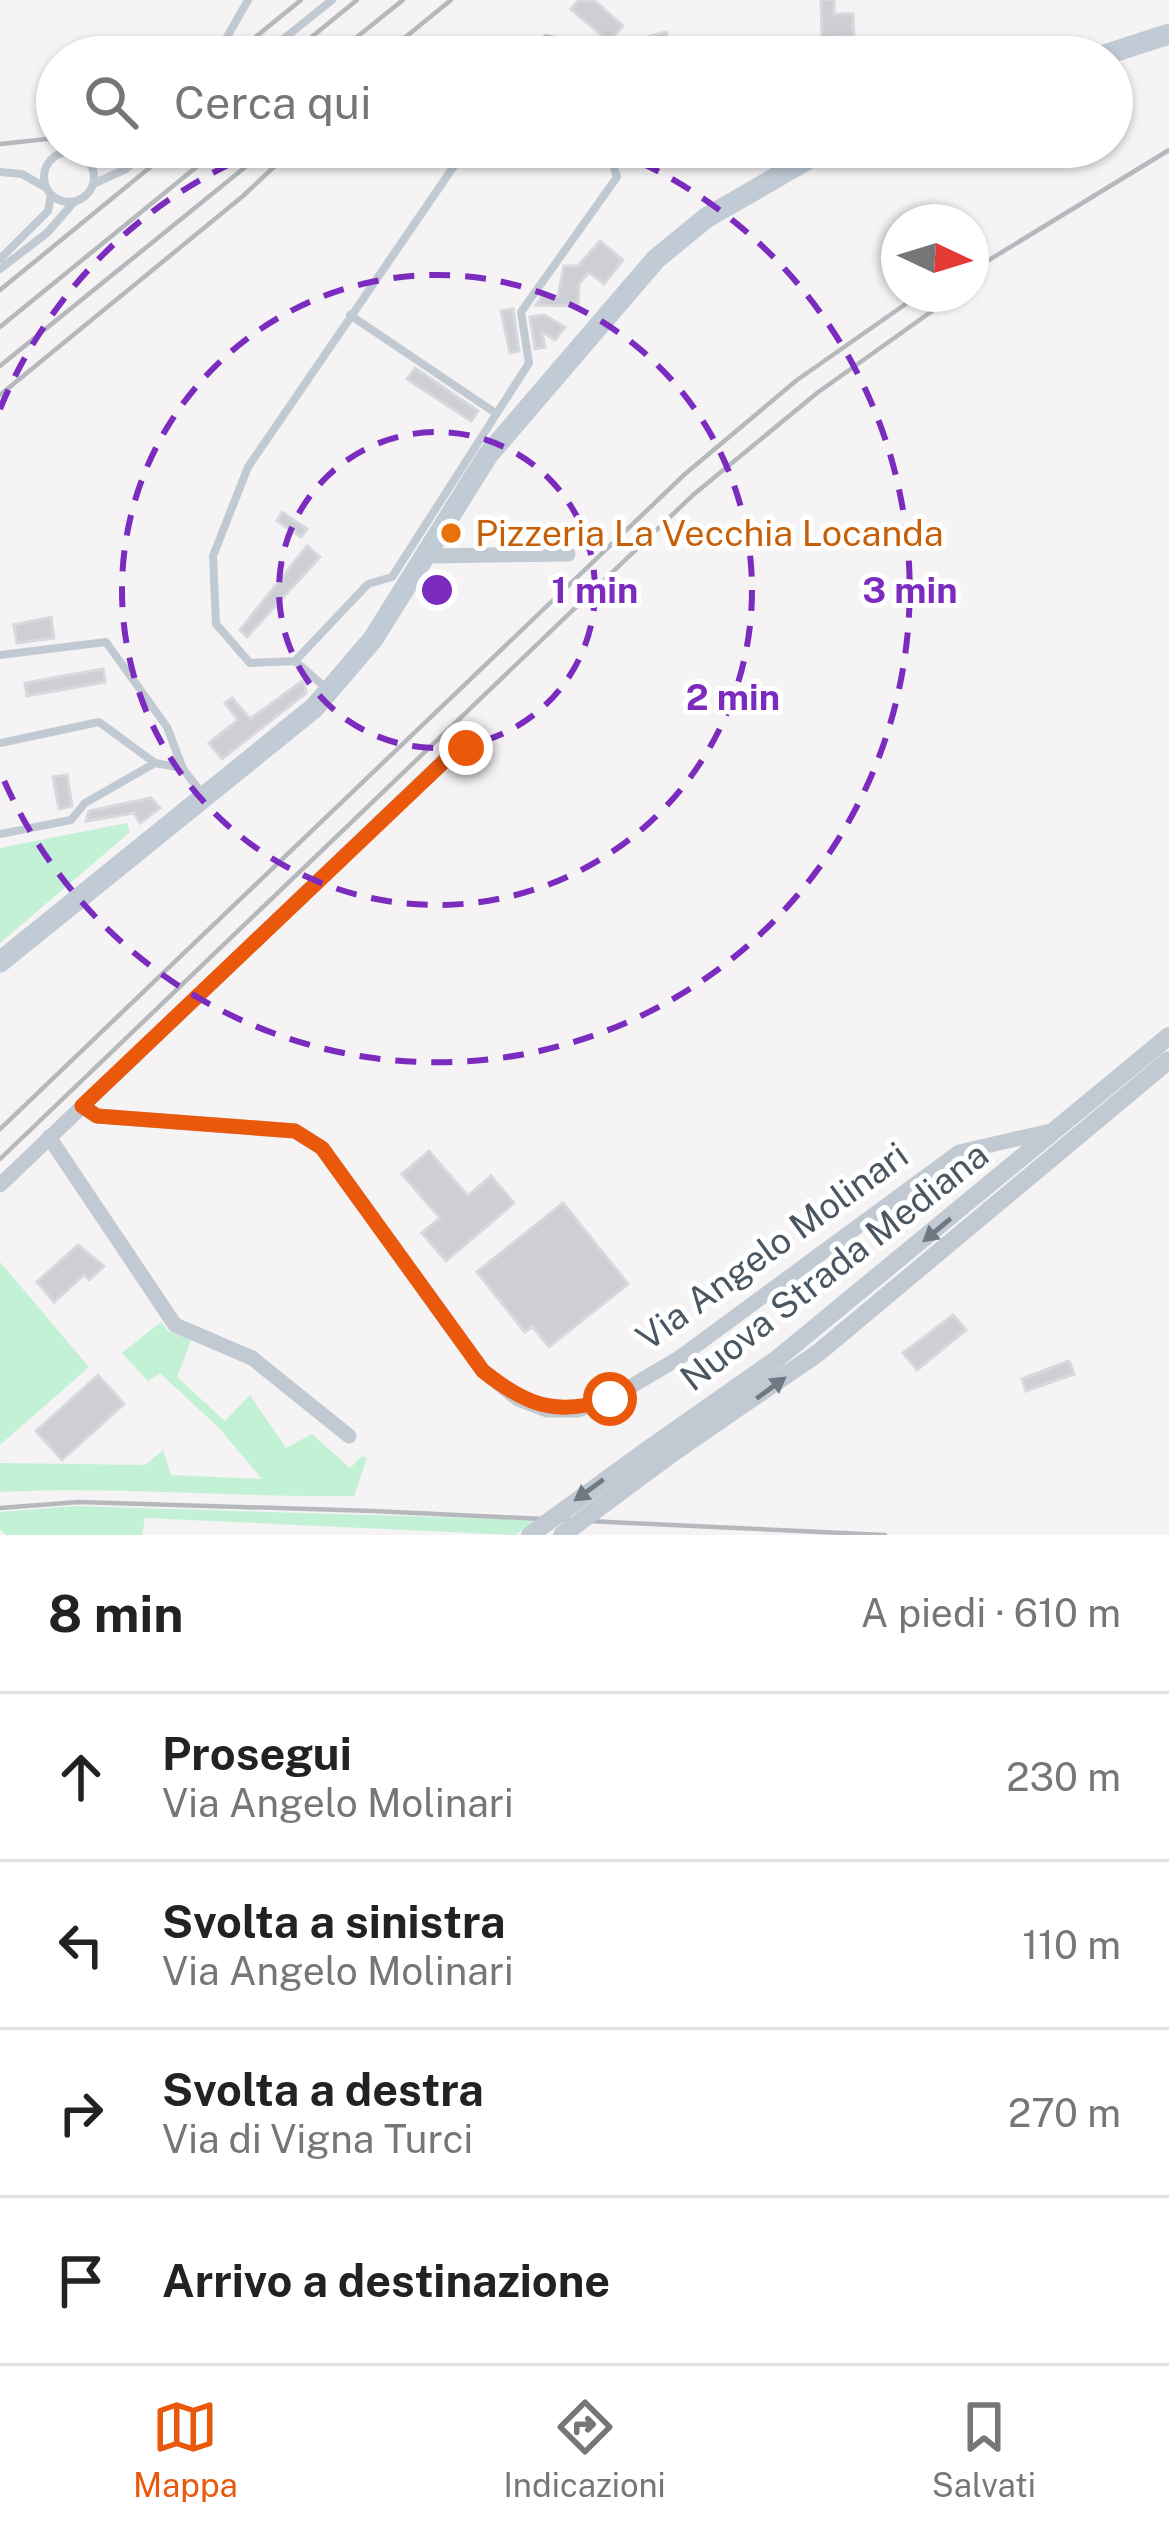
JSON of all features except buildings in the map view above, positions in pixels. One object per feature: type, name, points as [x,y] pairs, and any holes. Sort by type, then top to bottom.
[{"type":"main road","points":[[1133,46],[1169,34]]},
{"type":"main road","points":[[0,962],[206,798],[329,691],[373,639],[430,556],[488,454],[656,259],[706,218],[793,168]]},
{"type":"street","points":[[430,556],[568,554]]},
{"type":"street","points":[[0,1185],[304,890],[452,754],[466,748]]},
{"type":"street","name":"Via Angelo Molinari","points":[[1065,1135],[1169,1036]]},
{"type":"street","name":"Via Angelo Molinari","points":[[82,1106],[97,1116],[295,1131],[322,1148],[483,1371],[518,1399],[547,1410],[578,1410],[610,1399],[679,1358],[959,1152],[1065,1135],[1169,1060]]},
{"type":"street","name":"Nuova Strada Mediana","points":[[530,1535],[777,1360],[1065,1135]]},
{"type":"street","name":"Nuova Strada Mediana","points":[[562,1535],[818,1353],[1065,1135]]},
{"type":"street","points":[[49,1137],[176,1325],[252,1358],[350,1436]]},
{"type":"lane","points":[[228,36],[248,0]]},
{"type":"lane","points":[[287,36],[332,0]]},
{"type":"lane","points":[[22,174],[36,167]]},
{"type":"lane","points":[[0,259],[48,211],[49,168]]},
{"type":"lane","points":[[91,168],[92,184]]},
{"type":"lane","points":[[0,269],[92,184],[127,168]]},
{"type":"lane","points":[[329,691],[295,661],[250,663],[216,624],[212,556],[248,467],[452,168]]},
{"type":"lane","points":[[295,661],[368,584],[392,577],[529,363],[521,312],[617,177],[614,168]]},
{"type":"lane","points":[[0,172],[22,174],[75,202]]},
{"type":"lane","points":[[350,315],[494,412]]},
{"type":"lane","points":[[0,655],[106,642],[166,727],[183,769],[206,798]]},
{"type":"lane","points":[[0,743],[99,722],[155,763],[183,769]]},
{"type":"lane","points":[[0,834],[71,820],[85,803],[155,763]]},
{"type":"green space","points":[[127,823],[130,832],[0,943],[0,848]]},
{"type":"green space","points":[[0,1262],[89,1367],[0,1445]]},
{"type":"green space","points":[[161,1322],[169,1332],[192,1338],[177,1377],[225,1421],[250,1395],[286,1448],[312,1434],[350,1468],[362,1456],[367,1458],[354,1496],[0,1492],[0,1463],[145,1465],[163,1450],[171,1475],[262,1479],[219,1428],[160,1373],[148,1381],[122,1353]]},
{"type":"green space","points":[[74,1506],[534,1520],[516,1535],[145,1518],[142,1535],[6,1535],[0,1529],[0,1512]]},
{"type":"railway","points":[[257,36],[301,0]]},
{"type":"railway","points":[[313,36],[357,0]]},
{"type":"railway","points":[[358,36],[403,0]]},
{"type":"railway","points":[[407,36],[451,0]]},
{"type":"railway","points":[[0,144],[36,140]]},
{"type":"railway","points":[[989,260],[1169,150]]},
{"type":"railway","points":[[0,290],[149,168]]},
{"type":"railway","points":[[0,327],[195,168]]},
{"type":"railway","points":[[0,366],[244,168]]},
{"type":"railway","points":[[0,395],[273,168]]},
{"type":"railway","points":[[0,1129],[685,474],[797,380],[894,312]]},
{"type":"railway","points":[[0,1159],[693,495],[817,393],[931,312]]},
{"type":"railway","points":[[0,1508],[79,1502],[885,1535]]},
{"type":"place","name":"Pizzeria La Vecchia Locanda","points":[[451,533]]},
{"type":"route","points":[[466,748],[452,754],[304,890],[82,1106],[97,1116],[295,1131],[322,1148],[483,1371],[518,1399],[547,1410],[578,1410],[610,1399]]}]
